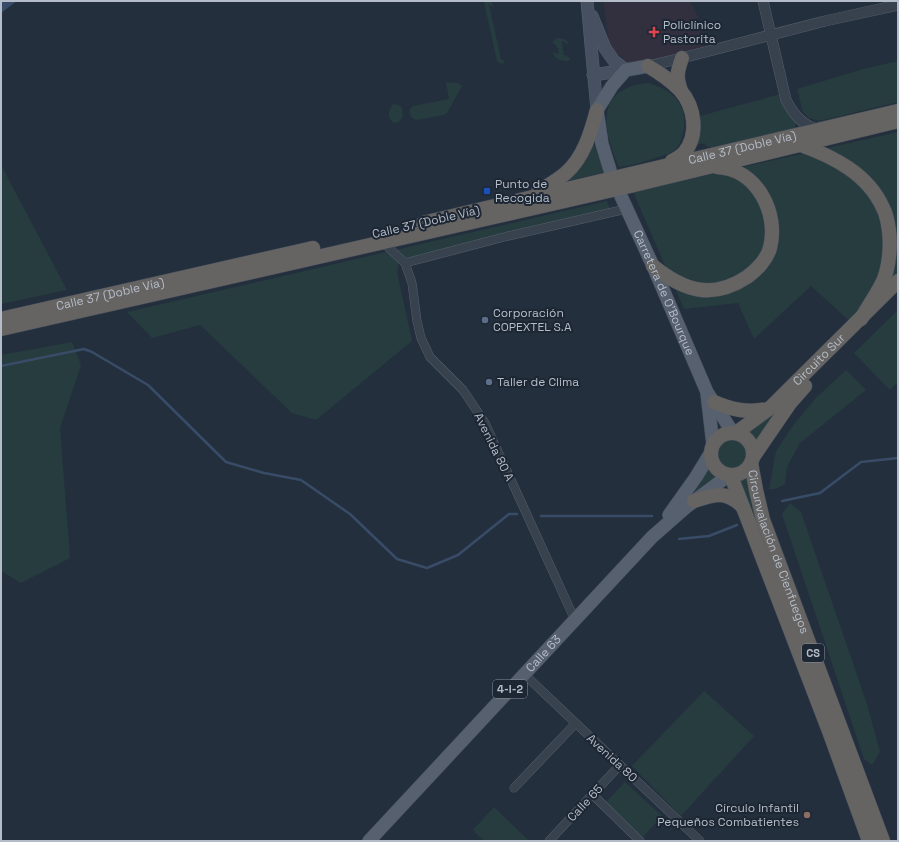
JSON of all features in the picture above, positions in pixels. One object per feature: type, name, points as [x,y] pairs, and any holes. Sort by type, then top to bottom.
[{"type":"highway","points":[[666,165],[683,154],[690,145],[694,133],[691,112],[678,81],[677,73],[682,58]]},
{"type":"highway","points":[[648,66],[666,77],[681,91]]},
{"type":"highway","points":[[530,197],[566,173],[576,162],[590,137],[597,110]]},
{"type":"highway","name":"Calle 37 (Doble Vía)","points":[[1,319],[379,234],[898,111]]},
{"type":"highway","name":"Calle 37 (Doble Vía)","points":[[1,330],[709,167],[898,121]]},
{"type":"highway","points":[[801,145],[824,154],[842,164],[860,177],[875,192],[884,209],[891,245],[884,279],[861,319]]},
{"type":"highway","points":[[653,266],[665,276],[686,286],[701,291],[711,291],[736,284],[751,274],[761,263],[769,250],[772,234],[771,218],[768,206],[756,186],[744,176],[732,169],[709,167]]},
{"type":"highway","name":"Circuito Sur","points":[[752,460],[775,413],[898,281]]},
{"type":"highway","name":"Circuito Sur","points":[[735,433],[775,413],[801,390],[898,292]]},
{"type":"highway","points":[[710,397],[725,407],[742,411],[775,413],[762,454],[756,490]]},
{"type":"highway","points":[[712,449],[716,439],[721,435],[735,433]]},
{"type":"highway","name":"Circunvalación de Cienfuegos","points":[[735,433],[742,435],[751,444],[756,490],[763,520],[883,841]]},
{"type":"highway","name":"Circunvalación de Cienfuegos","points":[[712,449],[714,466],[723,474],[730,475],[743,472],[752,460]]},
{"type":"highway","name":"Circunvalación de Cienfuegos","points":[[730,475],[829,731],[869,841]]},
{"type":"highway","points":[[694,501],[719,494],[728,496],[737,501],[744,508]]},
{"type":"main road","points":[[587,3],[605,48],[614,60],[626,70]]},
{"type":"main road","points":[[587,3],[597,110],[602,144],[610,170]]},
{"type":"main road","points":[[593,74],[648,66]]},
{"type":"main road","points":[[597,110],[612,86],[626,70]]},
{"type":"main road","name":"Carretera de O'Bourque","points":[[620,194],[710,397],[735,433]]},
{"type":"main road","name":"Carretera de O'Bourque","points":[[710,397],[712,449]]},
{"type":"main road","name":"Calle 63","points":[[372,840],[652,537],[683,496],[712,449]]},
{"type":"main road","name":"Calle 63","points":[[652,537],[694,501],[730,475]]},
{"type":"street","points":[[762,1],[786,100],[793,114],[802,123],[821,130]]},
{"type":"street","points":[[648,66],[898,5]]},
{"type":"street","points":[[405,263],[508,236],[626,209]]},
{"type":"street","name":"Avenida 80 A","points":[[384,242],[405,263],[412,283],[417,321],[421,338],[430,357],[463,390],[485,423],[575,620]]},
{"type":"street","name":"Avenida 80","points":[[524,674],[700,841]]},
{"type":"street","points":[[514,788],[575,724]]},
{"type":"street","name":"Calle 65","points":[[549,841],[620,765]]},
{"type":"street","points":[[592,794],[640,841]]},
{"type":"shaded area","name":"Policlínico Pastorita","points":[[603,1],[690,1],[698,17],[704,47],[632,66],[610,48]]},
{"type":"green space","points":[[485,1],[491,1],[494,7],[489,5],[501,59],[505,61],[503,64],[497,61]]},
{"type":"green space","points":[[557,38],[564,39],[569,45],[562,41],[561,43],[563,44],[563,54],[570,58],[568,61],[558,59],[553,52],[558,54],[559,52],[557,46],[552,42]]},
{"type":"green space","points":[[898,61],[898,102],[819,121],[809,118],[803,112],[797,89],[863,69]]},
{"type":"green space","points":[[446,82],[458,83],[462,86],[447,113],[416,120],[410,115],[410,109],[413,106],[449,99]]},
{"type":"green space","points":[[648,83],[666,90],[673,96],[682,109],[684,127],[680,143],[674,151],[669,153],[640,163],[619,167],[609,139],[607,113],[611,102],[618,93],[631,87]]},
{"type":"green space","points":[[780,94],[797,122],[793,130],[719,149],[706,146],[705,143],[696,145],[699,138],[700,116]]},
{"type":"green space","points":[[393,104],[399,105],[402,108],[403,116],[399,122],[393,123],[389,114]]},
{"type":"green space","points":[[898,132],[898,279],[854,325],[811,286],[754,339],[738,303],[684,309],[633,192]]},
{"type":"green space","points":[[593,142],[605,172],[564,182]]},
{"type":"green space","points":[[1,165],[67,290],[1,304]]},
{"type":"green space","points":[[607,201],[611,210],[399,262],[397,272],[412,341],[316,420],[292,413],[200,325],[152,338],[127,312]]},
{"type":"green space","points":[[898,310],[898,382],[890,390],[854,353]]},
{"type":"green space","points":[[72,342],[81,365],[60,428],[70,558],[21,583],[1,571],[1,355]]},
{"type":"green space","points":[[846,370],[866,390],[800,443],[787,467],[785,484],[775,489],[769,489],[776,451],[794,424],[817,397]]},
{"type":"green space","points":[[787,398],[757,443],[750,433],[745,430]]},
{"type":"green space","points":[[729,438],[735,438],[745,445],[748,454],[747,460],[741,467],[735,470],[729,470],[719,463],[716,457],[716,451],[723,441]]},
{"type":"green space","points":[[707,467],[719,479],[684,503]]},
{"type":"green space","points":[[750,475],[772,556],[736,483]]},
{"type":"green space","points":[[790,503],[801,512],[867,704],[880,752],[872,765],[864,759],[782,514]]},
{"type":"green space","points":[[704,691],[754,736],[681,816],[632,766]]},
{"type":"green space","points":[[625,782],[662,816],[643,837],[606,802]]},
{"type":"green space","points":[[494,807],[529,841],[484,841],[473,830]]},
{"type":"water","points":[[1,1],[17,1],[1,13]]},
{"type":"waterway","points":[[1,366],[84,349],[92,352],[148,385],[226,462],[264,473],[301,480],[350,514],[397,559],[427,568],[458,555],[509,514],[517,514]]},
{"type":"waterway","points":[[782,501],[820,493],[861,462],[898,458]]},
{"type":"waterway","points":[[541,516],[652,516]]},
{"type":"waterway","points":[[679,539],[709,536],[737,525]]},
{"type":"place","name":"Policlínico Pastorita","points":[[654,32]]},
{"type":"place","name":"Punto de Recogida","points":[[487,191]]},
{"type":"place","name":"Corporación COPEXTEL S.A","points":[[485,320]]},
{"type":"place","name":"Taller de Clima","points":[[489,382]]},
{"type":"place","name":"Círculo Infantil Pequeños Combatientes","points":[[807,815]]}]
